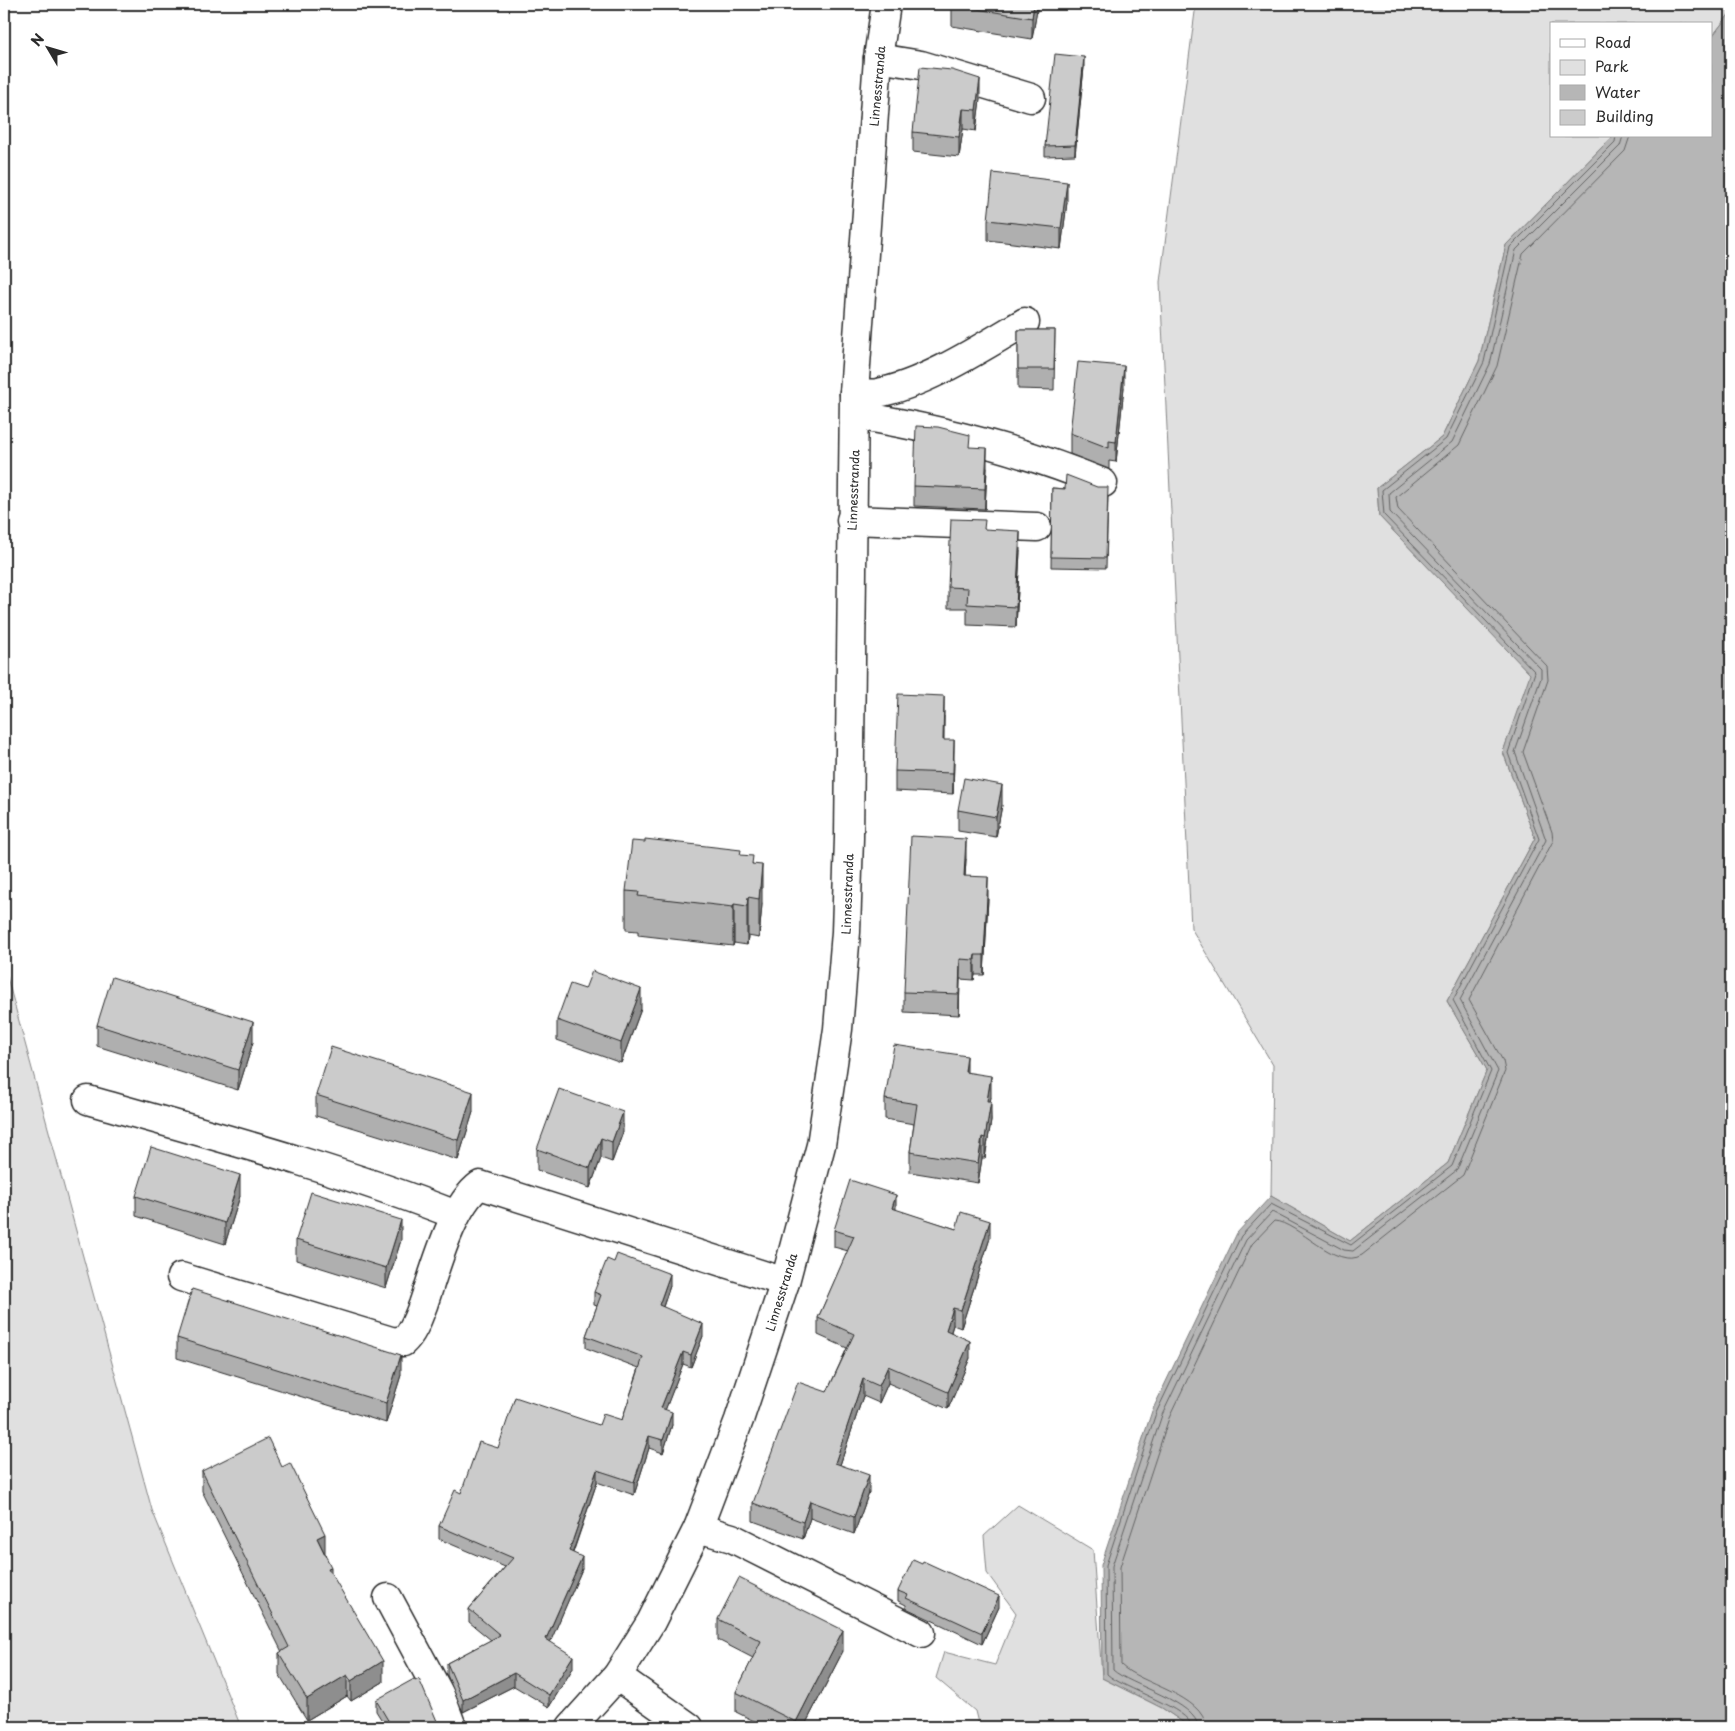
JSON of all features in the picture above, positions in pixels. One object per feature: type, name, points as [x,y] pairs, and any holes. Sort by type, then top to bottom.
[{"type":"street","name":"Linnesstranda","points":[[571,1727],[617,1676],[659,1606],[698,1528],[740,1420],[785,1282],[821,1145],[838,1029],[846,932],[849,838],[851,520],[855,404],[878,58],[886,4]]},
{"type":"street","points":[[878,58],[921,65],[1031,98]]},
{"type":"street","points":[[855,404],[876,393],[915,381],[1025,322]]},
{"type":"street","points":[[855,404],[990,443],[1103,484]]},
{"type":"street","points":[[851,520],[1036,527]]},
{"type":"street","points":[[88,1100],[262,1150],[417,1200],[456,1215]]},
{"type":"street","points":[[181,1277],[391,1341],[403,1342],[409,1337],[419,1314],[456,1215],[466,1198],[480,1185],[785,1282]]},
{"type":"street","points":[[698,1528],[732,1538],[921,1633]]},
{"type":"street","points":[[388,1598],[440,1695],[452,1727]]},
{"type":"street","points":[[617,1676],[690,1727]]},
{"type":"green space","points":[[1196,4],[1731,4],[1731,12],[1712,37],[1712,22],[1550,22],[1550,138],[1611,138],[1506,245],[1479,361],[1442,437],[1377,488],[1379,516],[1531,674],[1503,752],[1535,838],[1447,1001],[1487,1070],[1448,1163],[1350,1241],[1271,1196],[1273,1065],[1191,928],[1160,282]]},
{"type":"green space","points":[[4,966],[152,1510],[241,1727],[4,1727]]},
{"type":"green space","points":[[1018,1505],[1093,1550],[1102,1678],[1162,1708],[1190,1727],[979,1727],[975,1711],[936,1678],[944,1652],[995,1665],[1016,1613],[987,1573],[984,1536]]},
{"type":"water","points":[[1731,12],[1731,1727],[1190,1727],[1162,1708],[1102,1678],[1101,1565],[1152,1411],[1237,1233],[1271,1196],[1350,1241],[1448,1163],[1487,1070],[1447,1001],[1535,838],[1503,752],[1530,674],[1379,516],[1377,488],[1442,437],[1479,361],[1506,245],[1611,138],[1712,138],[1712,37]]},
{"type":"building","points":[[953,4],[1034,4],[1032,18]]},
{"type":"building","points":[[1055,54],[1084,57],[1075,145],[1045,146]]},
{"type":"building","points":[[920,67],[952,70],[980,79],[976,110],[963,109],[959,137],[913,132]]},
{"type":"building","points":[[993,173],[1067,182],[1061,228],[988,220]]},
{"type":"building","points":[[1018,330],[1055,330],[1054,369],[1018,369]]},
{"type":"building","points":[[1078,362],[1124,366],[1116,442],[1109,441],[1109,448],[1070,433]]},
{"type":"building","points":[[916,426],[938,427],[970,435],[969,447],[987,448],[985,489],[914,486]]},
{"type":"building","points":[[1066,475],[1097,487],[1108,487],[1106,558],[1051,557],[1052,488],[1065,489]]},
{"type":"building","points":[[951,519],[985,520],[984,529],[1020,531],[1016,607],[967,604],[968,588],[948,587]]},
{"type":"building","points":[[898,694],[944,696],[943,740],[954,740],[953,773],[895,771]]},
{"type":"building","points":[[964,778],[1002,785],[996,817],[958,810]]},
{"type":"building","points":[[911,836],[966,839],[964,876],[988,877],[984,955],[975,955],[974,960],[960,959],[959,994],[904,992]]},
{"type":"building","points":[[645,839],[741,850],[740,855],[753,856],[752,864],[762,865],[759,899],[748,897],[747,906],[734,904],[733,907],[638,896],[639,892],[626,891],[632,841],[645,842]]},
{"type":"building","points":[[592,971],[641,989],[621,1043],[557,1020],[570,984],[585,989]]},
{"type":"building","points":[[112,977],[253,1022],[238,1070],[97,1025]]},
{"type":"building","points":[[894,1045],[967,1056],[965,1072],[991,1076],[987,1101],[991,1101],[985,1138],[982,1137],[978,1163],[910,1152],[917,1104],[885,1099]]},
{"type":"building","points":[[331,1047],[473,1092],[458,1140],[316,1095]]},
{"type":"building","points":[[559,1089],[623,1112],[612,1142],[601,1138],[590,1168],[537,1149]]},
{"type":"building","points":[[151,1147],[240,1175],[225,1223],[136,1196]]},
{"type":"building","points":[[850,1180],[896,1195],[892,1208],[956,1229],[961,1212],[990,1221],[961,1310],[953,1308],[946,1330],[970,1341],[948,1392],[888,1366],[879,1386],[863,1379],[835,1463],[869,1475],[854,1517],[810,1501],[803,1522],[753,1503],[798,1382],[827,1392],[854,1334],[818,1318],[854,1236],[834,1230]]},
{"type":"building","points":[[311,1192],[401,1220],[386,1268],[296,1240]]},
{"type":"building","points":[[617,1254],[670,1274],[659,1305],[703,1324],[691,1355],[683,1352],[661,1408],[672,1412],[663,1440],[649,1436],[634,1482],[597,1470],[569,1551],[582,1557],[546,1639],[573,1656],[549,1695],[514,1673],[463,1700],[447,1663],[500,1635],[469,1609],[513,1558],[439,1526],[455,1490],[461,1493],[479,1442],[498,1448],[515,1397],[599,1425],[603,1414],[622,1420],[643,1357],[586,1336],[601,1295],[594,1292],[607,1259],[614,1262]]},
{"type":"building","points":[[192,1289],[401,1355],[386,1403],[177,1338]]},
{"type":"building","points":[[268,1438],[282,1467],[290,1463],[325,1534],[317,1538],[331,1567],[328,1568],[383,1661],[351,1681],[347,1675],[307,1699],[279,1653],[289,1647],[202,1471]]},
{"type":"building","points":[[913,1560],[922,1564],[923,1561],[999,1596],[982,1633],[906,1598],[908,1595],[898,1591]]},
{"type":"building","points":[[739,1578],[843,1630],[796,1722],[736,1692],[761,1641],[718,1619]]},
{"type":"building","points":[[414,1679],[415,1681],[419,1679],[437,1721],[426,1727],[392,1727],[376,1700]]}]
